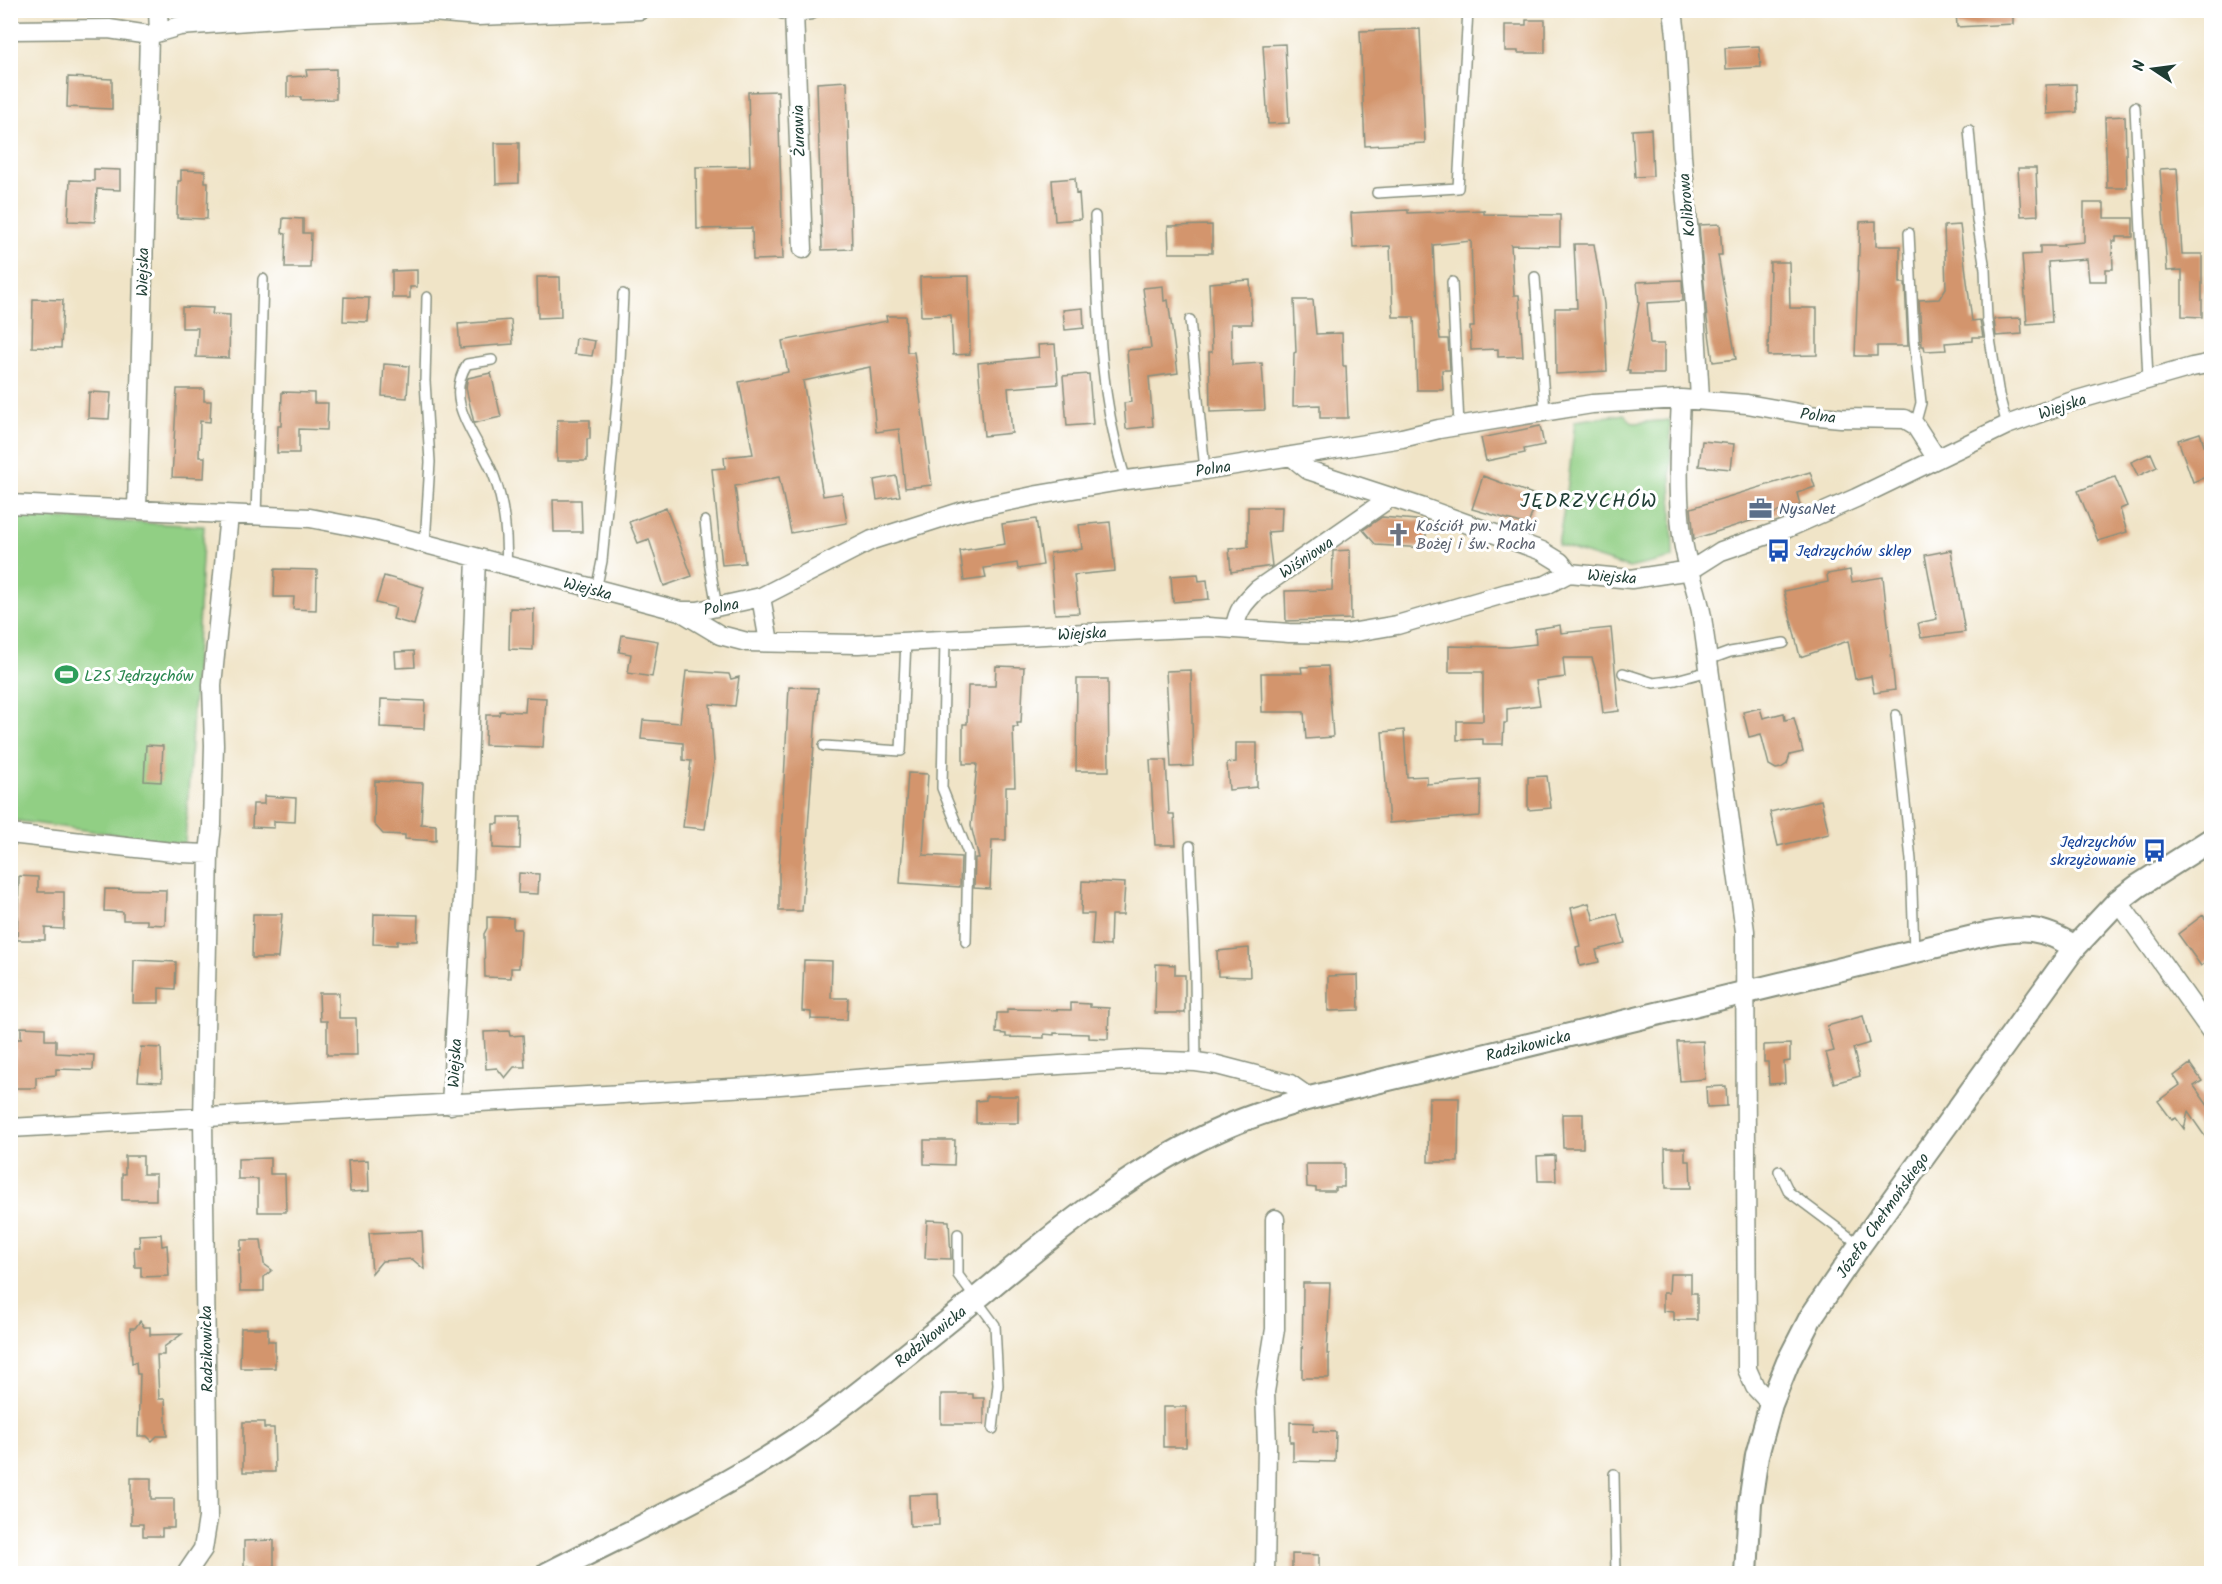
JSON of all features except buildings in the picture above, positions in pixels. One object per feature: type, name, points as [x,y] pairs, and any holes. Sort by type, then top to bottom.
[{"type":"street","points":[[154,34],[158,10]]},
{"type":"street","points":[[10,30],[109,29],[154,34],[180,26],[305,17],[432,11],[478,16],[640,10]]},
{"type":"street","name":"Kolibrowa","points":[[1673,10],[1700,399]]},
{"type":"street","name":"Żurawia","points":[[797,11],[803,249]]},
{"type":"street","name":"Wiejska","points":[[137,509],[154,34]]},
{"type":"street","name":"Wiejska","points":[[10,504],[310,518],[335,522],[680,611],[720,635],[747,642],[858,644],[1208,627],[1289,633],[1344,634],[1397,625],[1507,593],[1546,585],[1569,573],[1631,579],[1691,570],[1722,551],[1788,528],[2007,425],[2070,402],[2211,363]]},
{"type":"street","points":[[1681,399],[1683,542],[1698,596],[1709,665],[1745,931],[1747,1369],[1755,1387],[1771,1404]]},
{"type":"street","name":"Polna","points":[[680,611],[717,607],[761,597],[872,540],[963,511],[1038,495],[1402,438],[1459,425],[1545,411],[1592,404],[1700,399],[1747,404],[1809,415],[1905,419],[1915,425]]},
{"type":"street","points":[[1915,425],[1936,459]]},
{"type":"street","points":[[1291,456],[1308,470],[1542,551],[1560,562],[1569,573]]},
{"type":"street","name":"Wiśniowa","points":[[1235,628],[1236,617],[1242,604],[1257,590],[1391,497]]},
{"type":"street","points":[[204,1119],[209,854],[214,745],[212,686],[229,515]]},
{"type":"street","name":"Wiejska","points":[[10,1128],[451,1105],[464,886],[476,558]]},
{"type":"street","name":"Polna","points":[[761,597],[769,642]]},
{"type":"street","points":[[10,834],[181,853],[209,854]]},
{"type":"street","name":"Józefa Chełmońskiego","points":[[1746,1574],[1750,1503],[1757,1455],[1771,1404],[1800,1336],[1860,1245],[2075,947],[2118,901],[2211,840]]},
{"type":"street","points":[[2118,901],[2211,1033]]},
{"type":"street","name":"Radzikowicka","points":[[547,1574],[736,1478],[777,1453],[821,1422],[1086,1210],[1153,1165],[1227,1126],[1310,1098],[2015,929],[2049,933],[2075,947]]},
{"type":"street","points":[[451,1105],[1137,1060],[1196,1062],[1271,1077],[1290,1084],[1310,1098]]},
{"type":"street","name":"Radzikowicka","points":[[186,1574],[202,1549],[208,1518],[204,1119]]},
{"type":"street","points":[[1265,1574],[1267,1445],[1265,1392],[1275,1329],[1275,1219]]},
{"type":"lane","points":[[1377,193],[1458,188],[1468,10]]},
{"type":"lane","points":[[2134,107],[2148,380]]},
{"type":"lane","points":[[1969,130],[1977,220],[1985,269],[1987,320],[1999,395],[2007,425]]},
{"type":"lane","points":[[1095,216],[1104,380],[1117,451],[1126,480]]},
{"type":"lane","points":[[1909,233],[1914,339],[1921,403],[1915,425]]},
{"type":"lane","points":[[1535,277],[1545,411]]},
{"type":"lane","points":[[256,517],[263,279]]},
{"type":"lane","points":[[1452,282],[1459,425]]},
{"type":"lane","points":[[596,590],[602,561],[618,394],[622,294]]},
{"type":"lane","points":[[425,544],[430,462],[425,381],[427,297]]},
{"type":"lane","points":[[1190,320],[1205,470]]},
{"type":"lane","points":[[492,360],[467,364],[459,376],[458,393],[462,414],[495,479],[507,539],[506,566]]},
{"type":"lane","points":[[705,521],[717,607]]},
{"type":"lane","points":[[945,639],[942,788],[968,853],[966,942]]},
{"type":"lane","points":[[824,746],[901,751],[906,641]]},
{"type":"lane","points":[[1623,673],[1654,683],[1676,680],[1709,665],[1730,652],[1784,643]]},
{"type":"lane","points":[[1896,715],[1911,860],[1914,952]]},
{"type":"lane","points":[[1190,846],[1196,973],[1196,1062]]},
{"type":"lane","points":[[1779,1171],[1789,1192],[1860,1245]]},
{"type":"lane","points":[[958,1234],[958,1275],[994,1325],[998,1385],[993,1429]]},
{"type":"lane","points":[[1614,1474],[1616,1574]]},
{"type":"green space","points":[[1624,414],[1633,423],[1670,420],[1673,558],[1629,568],[1558,545],[1575,421]]},
{"type":"green space","points":[[11,516],[204,526],[185,844],[11,820]]},
{"type":"place","name":"NysaNet","points":[[1761,508]]},
{"type":"place","name":"Kościół pw. Matki Bożej i św. Rocha","points":[[1398,534]]},
{"type":"place","name":"Jędrzychów sklep","points":[[1778,550]]},
{"type":"place","name":"LZS Jędrzychów","points":[[66,675]]},
{"type":"place","name":"Jędrzychów skrzyżowanie","points":[[2154,850]]},
{"type":"district","name":"JĘDRZYCHÓW","points":[[1589,500]]}]
